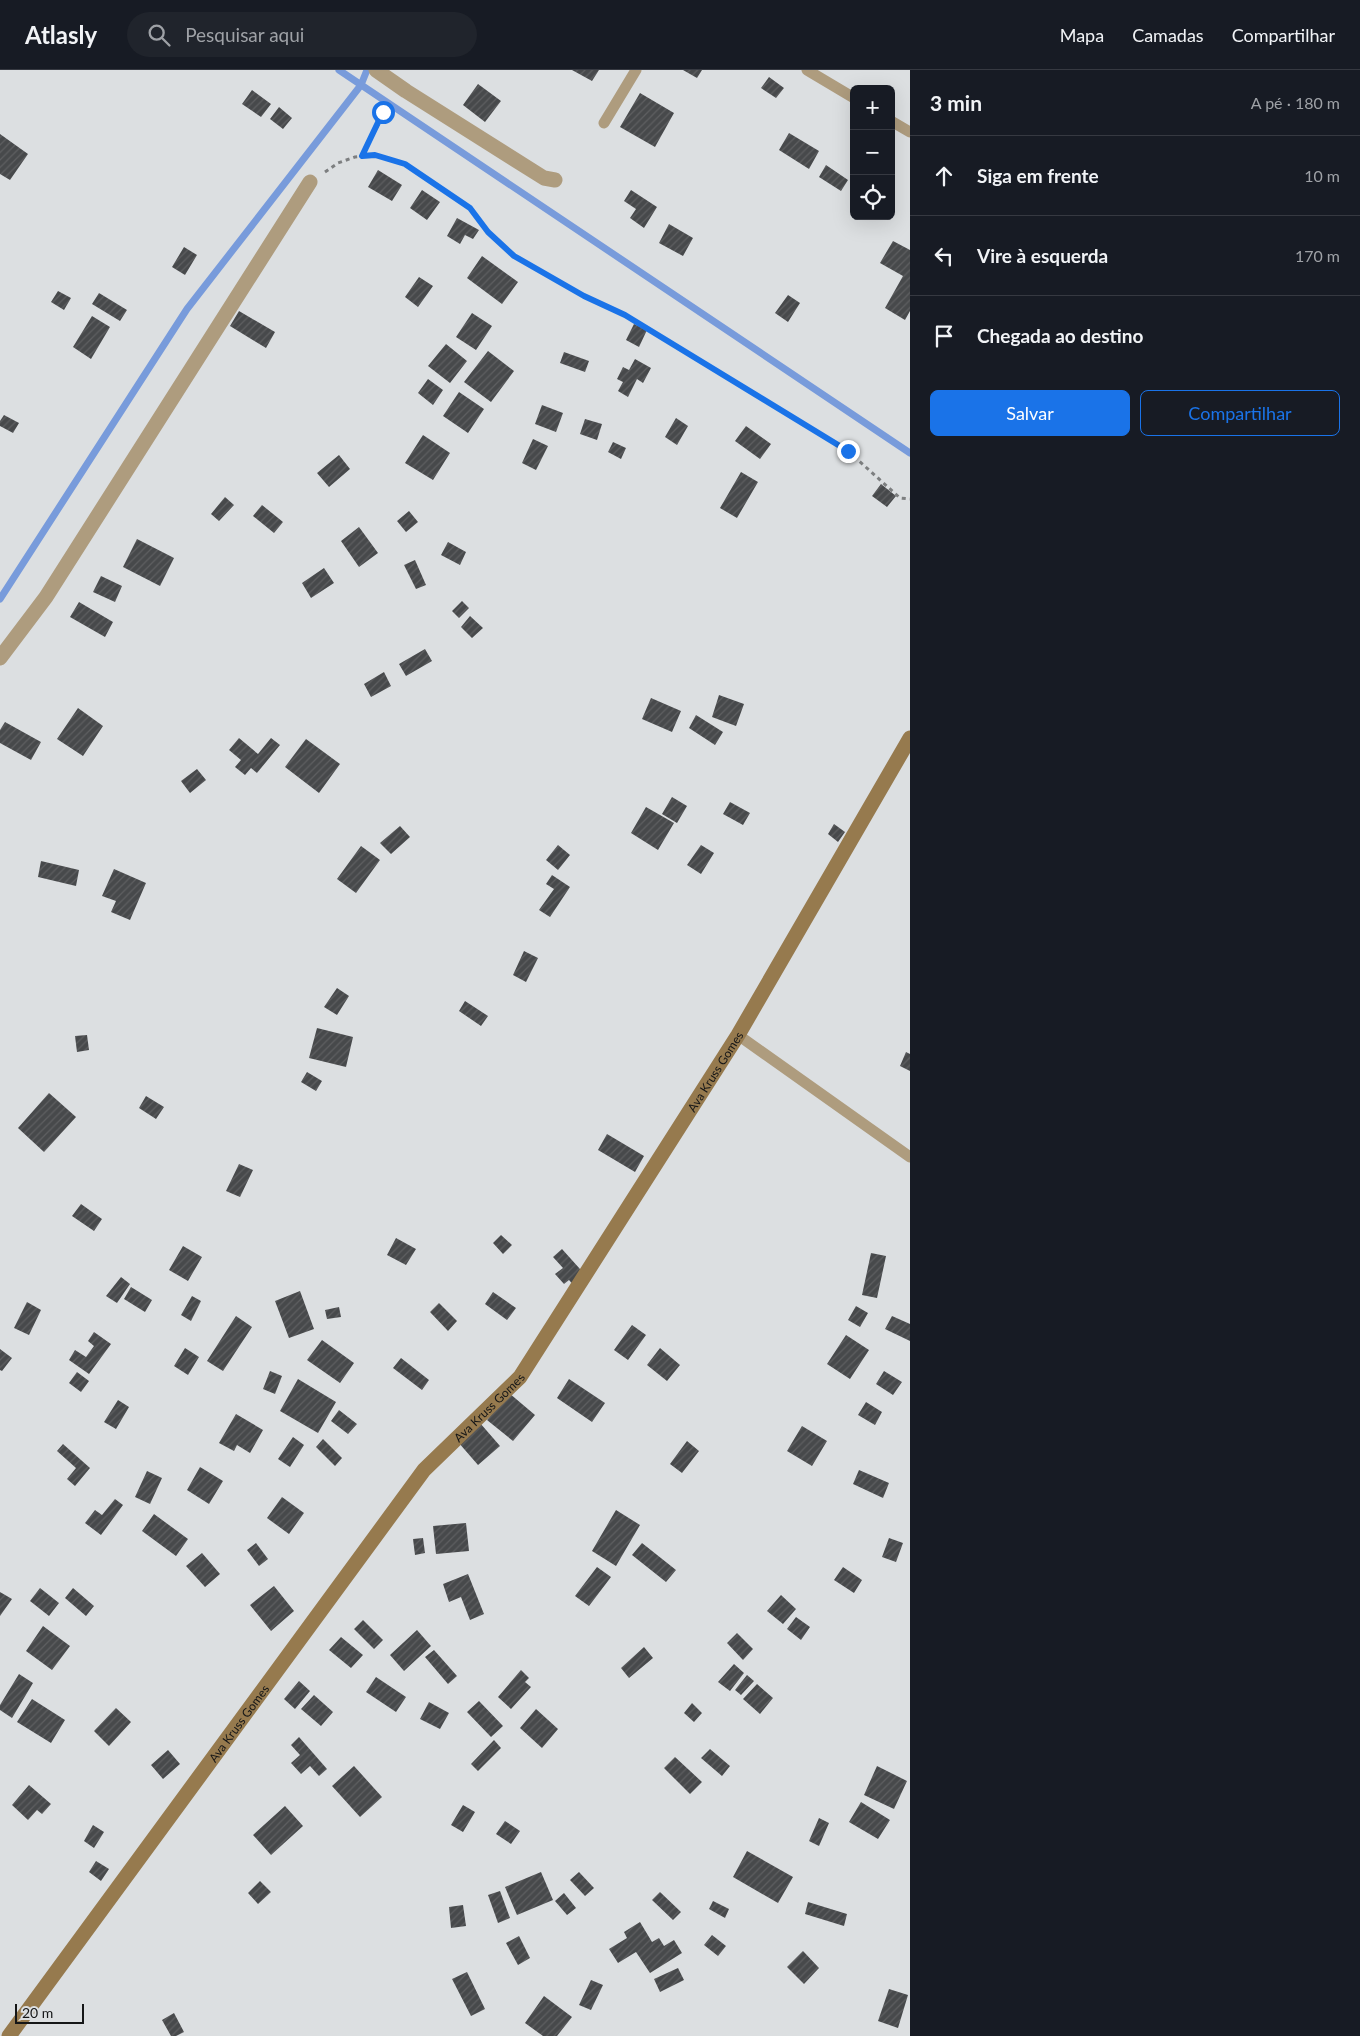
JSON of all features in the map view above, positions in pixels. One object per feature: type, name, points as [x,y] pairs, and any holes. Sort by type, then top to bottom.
[{"type":"street","points":[[376,70],[544,178],[555,180]]},
{"type":"street","points":[[0,658],[46,597],[310,182]]},
{"type":"street","name":"Ava Kruss Gomes","points":[[9,2036],[424,1470],[520,1376],[738,1035],[910,738]]},
{"type":"lane","points":[[604,123],[636,70]]},
{"type":"lane","points":[[807,70],[850,96]]},
{"type":"lane","points":[[895,123],[910,132]]},
{"type":"lane","points":[[738,1035],[910,1157]]},
{"type":"path","points":[[362,156],[397,83]]},
{"type":"path","points":[[310,182],[338,163],[362,156],[375,155],[405,164],[470,208],[488,232],[514,256],[584,296],[625,315],[840,446],[900,498],[910,499]]},
{"type":"building","points":[[572,70],[599,70],[592,81]]},
{"type":"building","points":[[683,70],[702,70],[697,78]]},
{"type":"building","points":[[769,77],[784,88],[776,98],[761,88]]},
{"type":"building","points":[[478,84],[501,101],[485,122],[463,105]]},
{"type":"building","points":[[252,90],[271,104],[261,117],[242,104]]},
{"type":"building","points":[[640,93],[674,113],[655,147],[620,127]]},
{"type":"building","points":[[279,107],[292,118],[283,129],[270,119]]},
{"type":"building","points":[[789,133],[819,151],[809,169],[779,150]]},
{"type":"building","points":[[0,134],[28,154],[10,180],[0,174]]},
{"type":"building","points":[[826,165],[848,180],[841,191],[819,177]]},
{"type":"building","points":[[378,170],[402,185],[392,201],[368,187]]},
{"type":"building","points":[[422,190],[440,202],[427,220],[410,208]]},
{"type":"building","points":[[631,190],[657,207],[644,228],[630,218],[636,209],[624,201]]},
{"type":"building","points":[[457,218],[479,230],[473,239],[465,235],[460,244],[447,236]]},
{"type":"building","points":[[669,224],[693,238],[683,256],[659,243]]},
{"type":"building","points":[[893,241],[910,250],[910,311],[905,320],[885,308],[903,276],[880,263]]},
{"type":"building","points":[[184,247],[197,255],[185,275],[172,267]]},
{"type":"building","points":[[482,256],[518,282],[502,304],[467,278]]},
{"type":"building","points":[[419,277],[433,286],[418,307],[405,297]]},
{"type":"building","points":[[58,291],[71,298],[64,310],[51,302]]},
{"type":"building","points":[[99,293],[127,310],[120,321],[92,304]]},
{"type":"building","points":[[788,295],[800,303],[788,322],[775,313]]},
{"type":"building","points":[[239,311],[275,332],[266,348],[230,326]]},
{"type":"building","points":[[472,313],[492,326],[476,350],[456,337]]},
{"type":"building","points":[[92,316],[110,327],[91,359],[73,347]]},
{"type":"building","points":[[634,324],[647,330],[639,347],[626,340]]},
{"type":"building","points":[[446,344],[467,361],[450,383],[428,366]]},
{"type":"building","points":[[488,351],[514,371],[491,402],[464,382]]},
{"type":"building","points":[[564,352],[589,361],[585,372],[560,363]]},
{"type":"building","points":[[635,359],[651,368],[643,383],[637,379],[628,397],[618,391],[623,382],[617,379],[623,367],[629,370]]},
{"type":"building","points":[[428,379],[443,390],[433,405],[418,393]]},
{"type":"building","points":[[459,392],[484,409],[468,433],[443,416]]},
{"type":"building","points":[[542,405],[563,413],[556,432],[535,424]]},
{"type":"building","points":[[4,415],[19,423],[13,433],[0,426],[0,421]]},
{"type":"building","points":[[676,418],[688,426],[677,445],[665,437]]},
{"type":"building","points":[[585,419],[602,424],[597,440],[580,434]]},
{"type":"building","points":[[746,426],[771,444],[760,459],[735,441]]},
{"type":"building","points":[[423,435],[450,453],[433,480],[405,463]]},
{"type":"building","points":[[533,439],[548,446],[536,470],[522,463]]},
{"type":"building","points":[[613,442],[626,448],[621,459],[608,452]]},
{"type":"building","points":[[339,455],[350,469],[329,487],[317,473]]},
{"type":"building","points":[[741,472],[758,482],[737,518],[720,508]]},
{"type":"building","points":[[881,484],[896,496],[887,507],[872,496]]},
{"type":"building","points":[[225,497],[234,505],[219,521],[211,514]]},
{"type":"building","points":[[262,505],[283,522],[274,533],[253,516]]},
{"type":"building","points":[[409,511],[418,522],[406,532],[397,521]]},
{"type":"building","points":[[359,527],[378,553],[359,567],[341,541]]},
{"type":"building","points":[[137,539],[174,558],[160,586],[123,567]]},
{"type":"building","points":[[448,542],[466,552],[460,565],[441,555]]},
{"type":"building","points":[[415,560],[426,585],[416,589],[404,565]]},
{"type":"building","points":[[324,568],[334,583],[311,598],[302,583]]},
{"type":"building","points":[[101,576],[122,586],[115,602],[93,592]]},
{"type":"building","points":[[462,601],[469,608],[459,618],[452,611]]},
{"type":"building","points":[[79,602],[113,622],[105,637],[70,617]]},
{"type":"building","points":[[470,616],[483,628],[472,638],[461,627]]},
{"type":"building","points":[[425,649],[432,661],[406,676],[399,664]]},
{"type":"building","points":[[384,672],[391,686],[371,697],[364,684]]},
{"type":"building","points":[[719,695],[744,704],[736,726],[712,717]]},
{"type":"building","points":[[651,698],[681,711],[672,732],[642,719]]},
{"type":"building","points":[[78,708],[103,726],[83,756],[57,739]]},
{"type":"building","points":[[696,715],[723,732],[715,745],[689,728]]},
{"type":"building","points":[[5,722],[41,742],[31,760],[0,743],[0,730]]},
{"type":"building","points":[[239,738],[258,754],[271,738],[280,745],[257,773],[251,768],[245,775],[235,767],[241,760],[229,750]]},
{"type":"building","points":[[306,739],[340,764],[319,793],[285,767]]},
{"type":"building","points":[[197,769],[206,780],[190,793],[181,781]]},
{"type":"building","points":[[672,797],[687,806],[677,823],[662,814]]},
{"type":"building","points":[[730,802],[750,813],[743,825],[723,814]]},
{"type":"building","points":[[646,807],[674,823],[658,850],[631,833]]},
{"type":"building","points":[[834,824],[845,832],[838,842],[828,834]]},
{"type":"building","points":[[400,826],[410,837],[391,854],[380,843]]},
{"type":"building","points":[[558,845],[570,855],[558,870],[546,860]]},
{"type":"building","points":[[701,845],[714,853],[701,874],[687,865]]},
{"type":"building","points":[[361,846],[380,860],[356,893],[337,879]]},
{"type":"building","points":[[41,861],[79,870],[76,886],[38,877]]},
{"type":"building","points":[[114,869],[146,883],[130,920],[111,912],[116,901],[102,896]]},
{"type":"building","points":[[552,875],[570,887],[550,917],[539,910],[554,889],[546,884]]},
{"type":"building","points":[[524,951],[538,958],[526,982],[513,975]]},
{"type":"building","points":[[337,988],[349,996],[337,1015],[324,1007]]},
{"type":"building","points":[[465,1001],[488,1016],[481,1026],[459,1011]]},
{"type":"building","points":[[317,1028],[353,1037],[346,1067],[309,1058]]},
{"type":"building","points":[[87,1035],[89,1050],[77,1052],[75,1036]]},
{"type":"building","points":[[906,1052],[910,1054],[910,1071],[900,1066]]},
{"type":"building","points":[[307,1072],[322,1081],[316,1091],[301,1082]]},
{"type":"building","points":[[49,1093],[76,1117],[44,1152],[18,1128]]},
{"type":"building","points":[[146,1096],[164,1107],[156,1119],[139,1108]]},
{"type":"building","points":[[607,1134],[644,1156],[635,1172],[598,1150]]},
{"type":"building","points":[[239,1164],[253,1170],[240,1197],[226,1191]]},
{"type":"building","points":[[81,1204],[102,1219],[94,1231],[72,1216]]},
{"type":"building","points":[[501,1235],[512,1245],[503,1254],[493,1243]]},
{"type":"building","points":[[396,1238],[416,1249],[406,1265],[387,1255]]},
{"type":"building","points":[[183,1246],[202,1257],[188,1281],[169,1270]]},
{"type":"building","points":[[562,1249],[589,1279],[577,1289],[569,1280],[564,1284],[555,1274],[563,1268],[553,1257]]},
{"type":"building","points":[[871,1253],[886,1256],[877,1298],[862,1295]]},
{"type":"building","points":[[121,1277],[130,1284],[117,1303],[106,1296]]},
{"type":"building","points":[[131,1287],[152,1300],[145,1312],[124,1299]]},
{"type":"building","points":[[300,1291],[314,1329],[289,1338],[275,1301]]},
{"type":"building","points":[[493,1292],[516,1308],[507,1320],[485,1304]]},
{"type":"building","points":[[192,1296],[201,1301],[191,1321],[181,1315]]},
{"type":"building","points":[[27,1302],[41,1310],[29,1335],[14,1328]]},
{"type":"building","points":[[439,1303],[457,1321],[448,1331],[430,1312]]},
{"type":"building","points":[[856,1306],[868,1313],[860,1327],[848,1320]]},
{"type":"building","points":[[339,1307],[341,1317],[327,1319],[325,1310]]},
{"type":"building","points":[[236,1316],[252,1327],[223,1371],[207,1361]]},
{"type":"building","points":[[892,1316],[910,1324],[910,1341],[885,1329]]},
{"type":"building","points":[[632,1325],[646,1335],[628,1360],[614,1350]]},
{"type":"building","points":[[94,1332],[111,1344],[89,1374],[69,1360],[75,1350],[86,1357],[94,1346],[88,1341]]},
{"type":"building","points":[[846,1335],[869,1350],[850,1379],[827,1364]]},
{"type":"building","points":[[322,1340],[354,1363],[340,1383],[307,1360]]},
{"type":"building","points":[[185,1348],[199,1357],[188,1375],[174,1366]]},
{"type":"building","points":[[660,1348],[680,1365],[667,1381],[647,1365]]},
{"type":"building","points":[[0,1349],[12,1358],[2,1371],[0,1370]]},
{"type":"building","points":[[401,1358],[429,1380],[422,1390],[393,1368]]},
{"type":"building","points":[[270,1371],[282,1376],[275,1394],[263,1389]]},
{"type":"building","points":[[884,1371],[902,1382],[893,1395],[876,1384]]},
{"type":"building","points":[[77,1372],[89,1381],[81,1392],[69,1383]]},
{"type":"building","points":[[298,1379],[336,1402],[318,1433],[280,1411]]},
{"type":"building","points":[[569,1379],[605,1403],[592,1422],[557,1398]]},
{"type":"building","points":[[509,1393],[535,1415],[513,1441],[487,1420]]},
{"type":"building","points":[[118,1400],[129,1407],[116,1429],[104,1422]]},
{"type":"building","points":[[866,1402],[882,1412],[875,1425],[858,1415]]},
{"type":"building","points":[[339,1410],[357,1424],[348,1434],[331,1421]]},
{"type":"building","points":[[236,1414],[263,1430],[250,1453],[237,1445],[234,1451],[219,1443]]},
{"type":"building","points":[[480,1423],[500,1446],[478,1465],[458,1442]]},
{"type":"building","points":[[802,1426],[827,1441],[812,1466],[787,1451]]},
{"type":"building","points":[[293,1437],[304,1445],[290,1467],[278,1459]]},
{"type":"building","points":[[323,1439],[342,1458],[335,1466],[316,1447]]},
{"type":"building","points":[[687,1441],[699,1451],[682,1473],[670,1464]]},
{"type":"building","points":[[63,1444],[90,1468],[75,1486],[67,1479],[76,1468],[57,1451]]},
{"type":"building","points":[[200,1467],[223,1481],[209,1504],[187,1490]]},
{"type":"building","points":[[859,1470],[889,1483],[883,1498],[853,1484]]},
{"type":"building","points":[[147,1471],[162,1478],[150,1504],[135,1497]]},
{"type":"building","points":[[282,1497],[304,1513],[289,1534],[267,1518]]},
{"type":"building","points":[[115,1499],[123,1505],[101,1535],[85,1523],[95,1510],[102,1515]]},
{"type":"building","points":[[616,1510],[640,1525],[616,1566],[592,1551]]},
{"type":"building","points":[[154,1514],[188,1539],[176,1556],[142,1531]]},
{"type":"building","points":[[466,1523],[469,1551],[436,1554],[433,1526]]},
{"type":"building","points":[[423,1538],[425,1553],[415,1555],[413,1539]]},
{"type":"building","points":[[889,1538],[903,1543],[896,1562],[882,1557]]},
{"type":"building","points":[[256,1543],[268,1559],[259,1566],[247,1550]]},
{"type":"building","points":[[642,1543],[676,1570],[666,1582],[632,1555]]},
{"type":"building","points":[[202,1553],[220,1574],[205,1587],[186,1566]]},
{"type":"building","points":[[597,1567],[611,1577],[589,1606],[575,1596]]},
{"type":"building","points":[[843,1567],[862,1580],[854,1593],[834,1580]]},
{"type":"building","points":[[468,1574],[484,1614],[470,1620],[461,1597],[449,1602],[443,1584]]},
{"type":"building","points":[[274,1586],[294,1611],[271,1631],[250,1605]]},
{"type":"building","points":[[40,1588],[59,1603],[49,1616],[30,1601]]},
{"type":"building","points":[[73,1588],[94,1606],[86,1616],[65,1598]]},
{"type":"building","points":[[0,1592],[12,1599],[0,1616]]},
{"type":"building","points":[[781,1595],[796,1609],[783,1624],[767,1611]]},
{"type":"building","points":[[796,1617],[810,1627],[801,1640],[787,1629]]},
{"type":"building","points":[[363,1620],[383,1640],[374,1649],[354,1629]]},
{"type":"building","points":[[43,1626],[70,1646],[52,1670],[26,1651]]},
{"type":"building","points":[[417,1630],[431,1646],[404,1671],[390,1655]]},
{"type":"building","points":[[737,1633],[753,1649],[743,1660],[727,1643]]},
{"type":"building","points":[[341,1637],[363,1655],[351,1668],[329,1650]]},
{"type":"building","points":[[644,1647],[653,1658],[629,1678],[621,1668]]},
{"type":"building","points":[[434,1650],[457,1676],[448,1684],[425,1657]]},
{"type":"building","points":[[734,1664],[744,1673],[730,1691],[718,1682]]},
{"type":"building","points":[[521,1670],[529,1678],[525,1682],[531,1687],[511,1709],[498,1697]]},
{"type":"building","points":[[19,1674],[33,1683],[12,1718],[0,1710],[0,1705]]},
{"type":"building","points":[[747,1675],[754,1681],[741,1695],[735,1690]]},
{"type":"building","points":[[376,1677],[406,1697],[396,1712],[366,1692]]},
{"type":"building","points":[[299,1681],[310,1691],[295,1709],[284,1699]]},
{"type":"building","points":[[757,1684],[773,1698],[760,1714],[743,1699]]},
{"type":"building","points":[[314,1695],[333,1712],[321,1726],[301,1709]]},
{"type":"building","points":[[32,1699],[65,1720],[51,1743],[17,1722]]},
{"type":"building","points":[[479,1701],[503,1726],[491,1737],[467,1712]]},
{"type":"building","points":[[429,1702],[449,1713],[440,1729],[420,1719]]},
{"type":"building","points":[[692,1703],[702,1713],[694,1722],[684,1713]]},
{"type":"building","points":[[116,1708],[131,1722],[109,1746],[94,1731]]},
{"type":"building","points":[[536,1709],[558,1729],[542,1748],[520,1728]]},
{"type":"building","points":[[299,1737],[327,1769],[319,1776],[310,1766],[301,1774],[291,1763],[300,1755],[291,1745]]},
{"type":"building","points":[[494,1740],[501,1748],[478,1771],[471,1764]]},
{"type":"building","points":[[710,1749],[730,1766],[722,1776],[701,1758]]},
{"type":"building","points":[[168,1750],[180,1764],[163,1779],[151,1765]]},
{"type":"building","points":[[675,1757],[702,1782],[690,1794],[664,1768]]},
{"type":"building","points":[[354,1766],[382,1797],[360,1817],[332,1786]]},
{"type":"building","points":[[877,1766],[907,1781],[894,1809],[864,1795]]},
{"type":"building","points":[[29,1785],[51,1804],[42,1814],[37,1810],[28,1820],[12,1805]]},
{"type":"building","points":[[861,1802],[890,1820],[878,1839],[849,1822]]},
{"type":"building","points":[[463,1805],[475,1812],[463,1832],[451,1825]]},
{"type":"building","points":[[285,1806],[303,1826],[271,1855],[253,1835]]},
{"type":"building","points":[[819,1818],[829,1823],[819,1846],[809,1841]]},
{"type":"building","points":[[505,1821],[520,1831],[511,1844],[496,1834]]},
{"type":"building","points":[[93,1825],[104,1832],[94,1848],[84,1841]]},
{"type":"building","points":[[747,1851],[793,1877],[778,1903],[733,1877]]},
{"type":"building","points":[[96,1861],[109,1869],[101,1881],[89,1872]]},
{"type":"building","points":[[541,1872],[553,1900],[517,1915],[505,1887]]},
{"type":"building","points":[[579,1872],[594,1888],[585,1896],[570,1880]]},
{"type":"building","points":[[260,1881],[271,1892],[258,1904],[248,1893]]},
{"type":"building","points":[[500,1891],[510,1918],[498,1923],[488,1895]]},
{"type":"building","points":[[660,1892],[681,1912],[673,1920],[652,1900]]},
{"type":"building","points":[[564,1893],[576,1908],[567,1915],[555,1901]]},
{"type":"building","points":[[713,1901],[729,1909],[725,1918],[709,1909]]},
{"type":"building","points":[[808,1902],[847,1914],[844,1926],[805,1914]]},
{"type":"building","points":[[463,1905],[466,1926],[451,1928],[449,1907]]},
{"type":"building","points":[[640,1922],[652,1942],[659,1938],[664,1946],[674,1940],[682,1953],[650,1973],[636,1952],[618,1963],[609,1949],[627,1938],[624,1932]]},
{"type":"building","points":[[712,1935],[726,1946],[718,1956],[704,1945]]},
{"type":"building","points":[[519,1936],[530,1958],[518,1965],[506,1943]]},
{"type":"building","points":[[803,1951],[819,1968],[804,1984],[787,1967]]},
{"type":"building","points":[[678,1968],[684,1980],[660,1992],[654,1979]]},
{"type":"building","points":[[467,1972],[485,2009],[471,2016],[452,1979]]},
{"type":"building","points":[[591,1980],[603,1985],[591,2010],[579,2005]]},
{"type":"building","points":[[889,1989],[908,1995],[898,2028],[878,2021]]},
{"type":"building","points":[[544,1996],[572,2017],[557,2036],[543,2036],[525,2023]]},
{"type":"building","points":[[174,2013],[184,2032],[171,2036],[162,2020]]},
{"type":"waterway","points":[[339,70],[910,453]]},
{"type":"waterway","points":[[0,599],[187,309],[361,85],[367,70]]},
{"type":"route","points":[[383,112],[362,156],[375,155],[405,164],[470,208],[488,232],[514,256],[584,296],[625,315],[848,451]]}]
